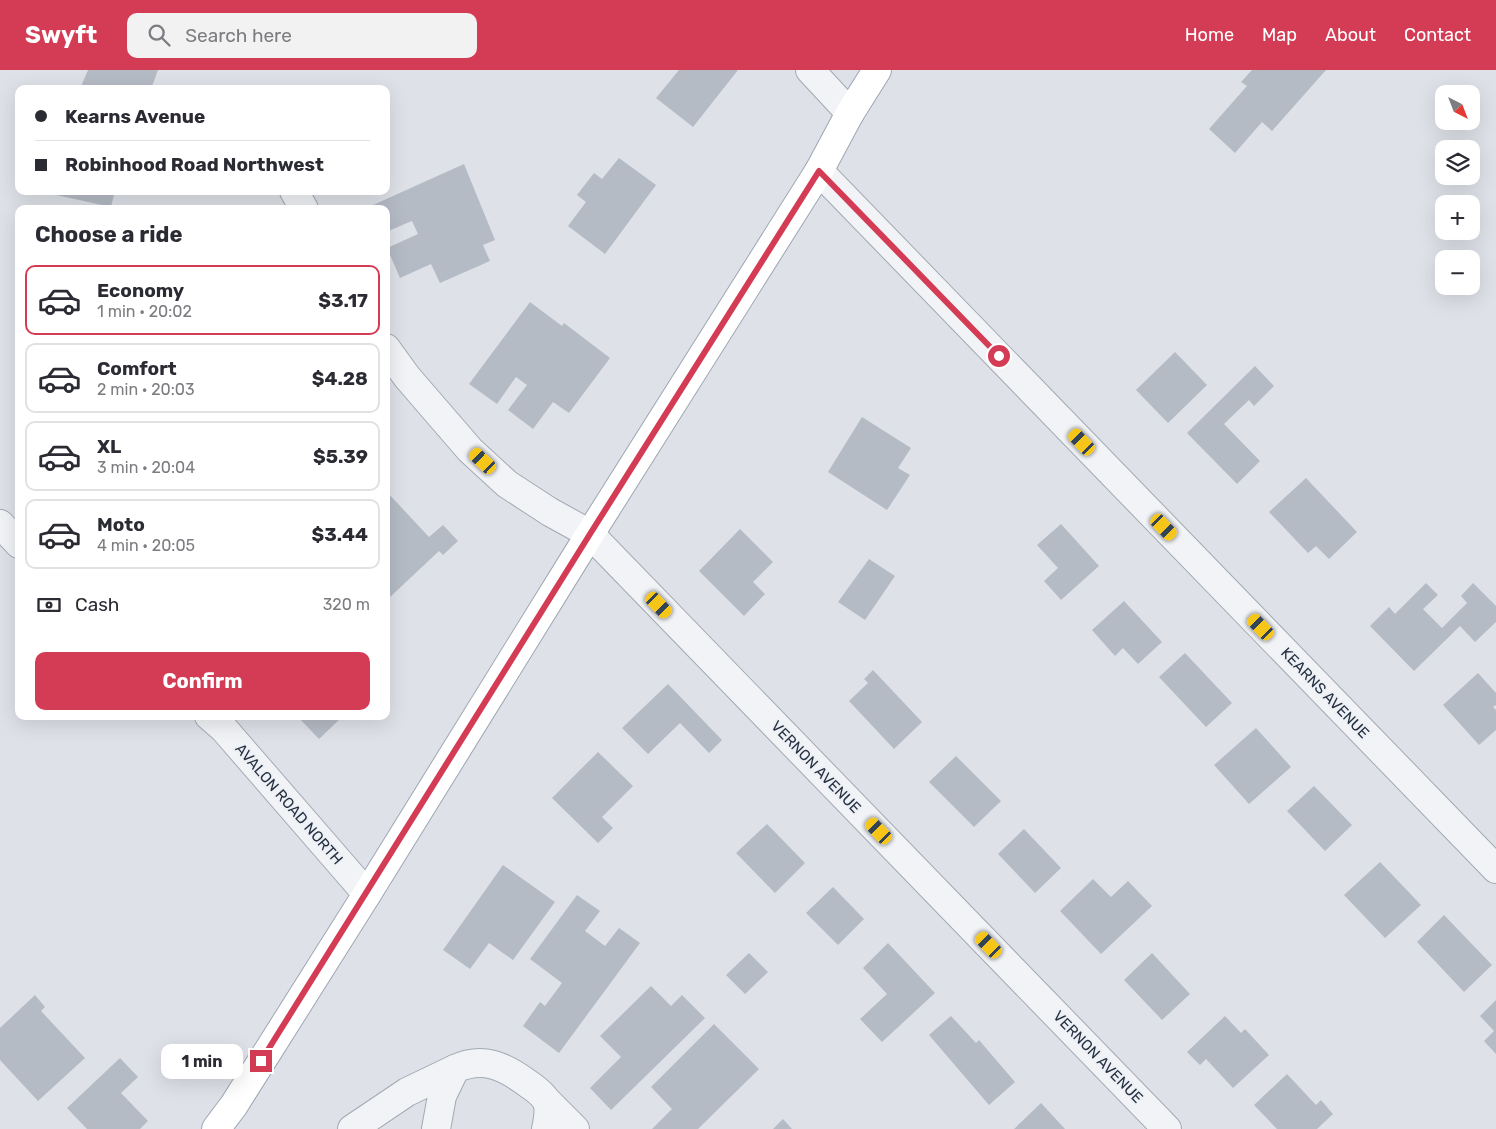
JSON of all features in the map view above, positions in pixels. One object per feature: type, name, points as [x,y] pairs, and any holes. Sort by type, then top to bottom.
[{"type":"main road","points":[[216,1129],[234,1105],[367,894],[590,534],[819,171],[850,114],[877,70]]},
{"type":"street","points":[[810,70],[850,114]]},
{"type":"street","name":"KEARNS AVENUE","points":[[819,171],[1496,870]]},
{"type":"street","name":"VERNON AVENUE","points":[[390,354],[407,377],[470,450],[507,484],[550,512],[590,534],[1167,1129]]},
{"type":"street","points":[[0,524],[15,540]]},
{"type":"street","name":"AVALON ROAD NORTH","points":[[214,720],[224,729],[367,894]]},
{"type":"street","points":[[352,1129],[407,1092],[465,1064],[493,1064],[507,1069],[532,1086],[574,1129]]},
{"type":"street","points":[[436,1129],[442,1096],[448,1080],[455,1069]]},
{"type":"street","points":[[546,1101],[549,1113],[546,1129]]},
{"type":"building","points":[[88,70],[158,70],[152,85],[82,85]]},
{"type":"building","points":[[679,70],[738,70],[693,127],[656,98]]},
{"type":"building","points":[[1252,70],[1326,70],[1272,131],[1262,122],[1235,153],[1209,129],[1247,86],[1241,82]]},
{"type":"building","points":[[619,158],[656,185],[605,254],[568,226],[586,202],[577,195],[594,173],[602,179]]},
{"type":"building","points":[[464,164],[495,240],[483,245],[490,261],[440,283],[431,264],[400,278],[390,255],[390,247],[418,234],[412,221],[390,230],[390,205],[373,205]]},
{"type":"building","points":[[56,195],[114,195],[112,205],[102,205]]},
{"type":"building","points":[[530,302],[562,326],[564,323],[610,358],[569,413],[553,402],[533,429],[508,410],[527,385],[516,377],[497,404],[469,384]]},
{"type":"building","points":[[1175,352],[1207,385],[1168,423],[1136,390]]},
{"type":"building","points":[[1255,366],[1274,386],[1254,406],[1249,400],[1224,424],[1260,461],[1237,484],[1187,433]]},
{"type":"building","points":[[862,417],[911,448],[898,468],[910,475],[887,510],[828,472]]},
{"type":"building","points":[[1306,478],[1357,532],[1329,559],[1316,546],[1308,553],[1269,512]]},
{"type":"building","points":[[390,495],[429,537],[443,525],[458,541],[443,555],[439,551],[390,597]]},
{"type":"building","points":[[1061,524],[1099,566],[1061,600],[1044,581],[1058,568],[1037,545]]},
{"type":"building","points":[[740,529],[773,562],[753,582],[765,594],[744,616],[699,571]]},
{"type":"building","points":[[869,559],[895,576],[865,620],[838,602]]},
{"type":"building","points":[[1426,583],[1438,595],[1423,609],[1442,628],[1467,603],[1461,596],[1473,583],[1496,606],[1496,622],[1475,642],[1460,626],[1414,671],[1370,626],[1389,607],[1395,614]]},
{"type":"building","points":[[1124,601],[1162,642],[1138,664],[1123,648],[1115,656],[1092,630]]},
{"type":"building","points":[[1185,653],[1232,703],[1206,727],[1159,677]]},
{"type":"building","points":[[873,670],[922,722],[894,749],[849,701],[868,683],[864,679]]},
{"type":"building","points":[[1478,673],[1496,693],[1496,705],[1493,707],[1496,710],[1496,730],[1479,745],[1443,705]]},
{"type":"building","points":[[668,684],[722,740],[709,753],[680,723],[648,754],[622,728]]},
{"type":"building","points":[[301,720],[339,720],[319,739]]},
{"type":"building","points":[[1256,728],[1291,767],[1249,804],[1214,765]]},
{"type":"building","points":[[598,752],[633,786],[602,817],[613,828],[598,843],[552,798]]},
{"type":"building","points":[[956,756],[1001,801],[974,827],[929,782]]},
{"type":"building","points":[[1314,786],[1352,825],[1325,851],[1287,811]]},
{"type":"building","points":[[767,824],[805,863],[775,893],[736,853]]},
{"type":"building","points":[[1024,829],[1061,868],[1035,893],[998,854]]},
{"type":"building","points":[[1380,862],[1421,905],[1385,938],[1344,895]]},
{"type":"building","points":[[503,865],[555,902],[513,960],[489,943],[470,969],[443,950]]},
{"type":"building","points":[[1093,879],[1111,897],[1128,881],[1152,906],[1101,954],[1060,911]]},
{"type":"building","points":[[833,887],[864,919],[838,945],[806,913]]},
{"type":"building","points":[[577,895],[600,911],[585,931],[605,946],[619,928],[640,943],[559,1053],[523,1026],[540,1002],[545,1006],[562,983],[530,959]]},
{"type":"building","points":[[1444,915],[1492,965],[1464,992],[1417,942]]},
{"type":"building","points":[[888,943],[935,993],[882,1042],[860,1019],[887,994],[863,968]]},
{"type":"building","points":[[749,953],[768,972],[745,994],[726,975]]},
{"type":"building","points":[[1152,953],[1190,994],[1162,1020],[1124,980]]},
{"type":"building","points":[[651,986],[671,1006],[682,995],[705,1018],[611,1110],[590,1088],[621,1057],[600,1036]]},
{"type":"building","points":[[35,995],[45,1007],[41,1011],[85,1058],[38,1101],[0,1060],[0,1028]]},
{"type":"building","points":[[1496,1000],[1496,1054],[1484,1041],[1494,1031],[1480,1016]]},
{"type":"building","points":[[951,1016],[976,1043],[979,1040],[1015,1082],[989,1105],[929,1035]]},
{"type":"building","points":[[1225,1016],[1241,1033],[1245,1029],[1269,1055],[1233,1088],[1206,1059],[1200,1065],[1187,1052]]},
{"type":"building","points":[[714,1024],[759,1069],[698,1129],[652,1129],[672,1109],[651,1087]]},
{"type":"building","points":[[120,1058],[138,1077],[121,1093],[148,1121],[140,1129],[87,1129],[67,1108]]},
{"type":"building","points":[[1287,1074],[1316,1105],[1321,1100],[1333,1114],[1317,1129],[1277,1129],[1254,1105]]},
{"type":"building","points":[[1041,1103],[1065,1129],[1014,1129]]},
{"type":"building","points":[[783,1119],[792,1129],[773,1129]]},
{"type":"route","points":[[261,1061],[819,171],[999,356]]}]
